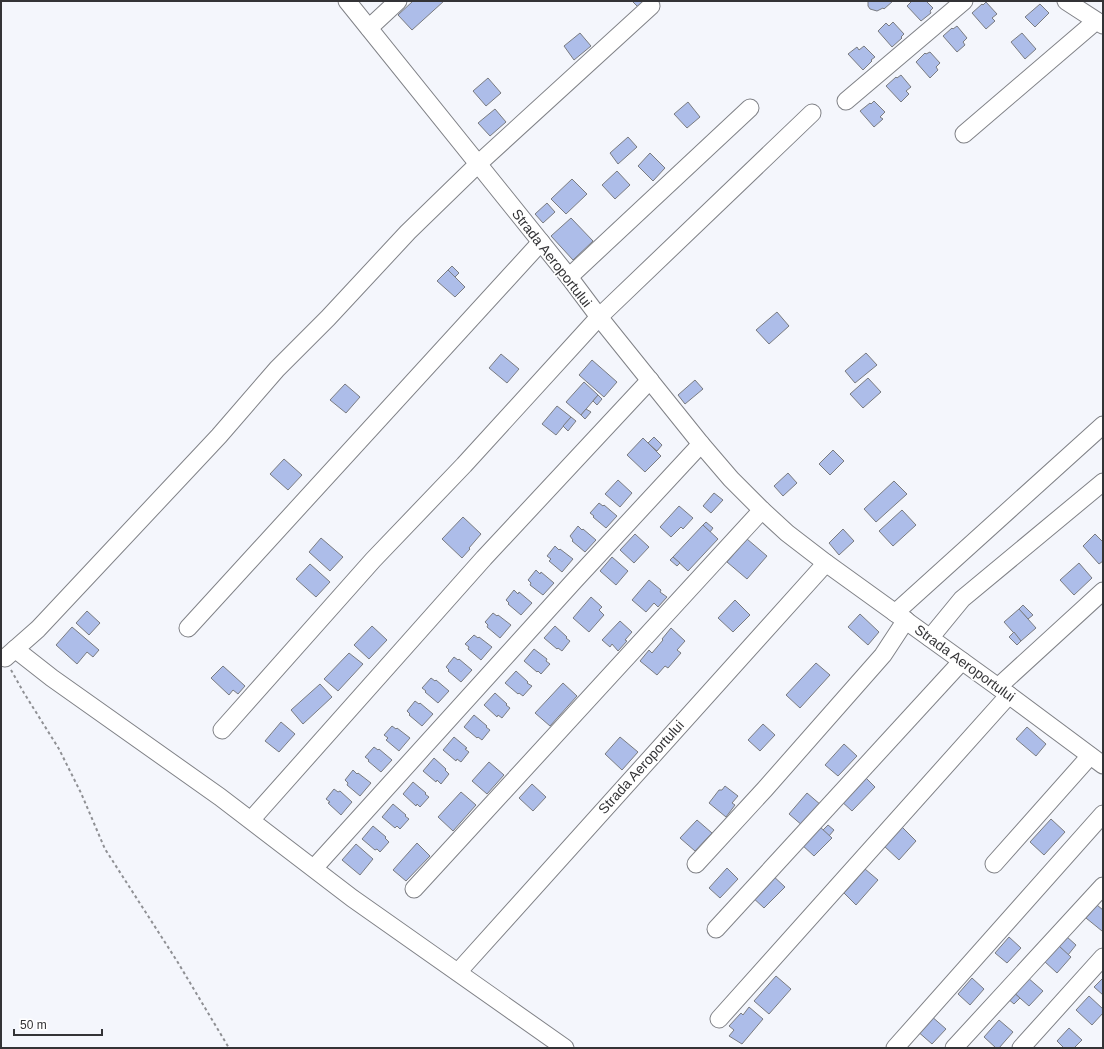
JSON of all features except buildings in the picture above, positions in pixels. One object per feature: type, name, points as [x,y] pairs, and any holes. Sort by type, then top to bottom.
[{"type":"street","name":"Strada Aeroportului","points":[[347,1],[701,444],[731,479],[787,533],[1097,760]]},
{"type":"street","points":[[369,28],[398,1]]},
{"type":"street","points":[[846,101],[964,1]]},
{"type":"street","points":[[964,134],[1100,23],[1066,1]]},
{"type":"street","points":[[565,1048],[352,898],[251,820],[52,678],[10,653],[38,629],[219,436],[277,370],[408,232],[478,164],[651,6]]},
{"type":"street","points":[[569,277],[750,108]]},
{"type":"street","points":[[222,730],[373,560],[464,465],[599,317],[812,113]]},
{"type":"street","points":[[188,628],[541,242]]},
{"type":"street","points":[[251,820],[484,558],[650,380]]},
{"type":"street","points":[[696,864],[765,789],[883,655],[900,617],[1103,425]]},
{"type":"street","points":[[314,868],[574,581],[701,444]]},
{"type":"street","points":[[930,638],[962,599],[1103,482]]},
{"type":"street","points":[[414,889],[762,510]]},
{"type":"street","name":"Strada Aeroportului","points":[[458,972],[826,562]]},
{"type":"street","points":[[719,1019],[1004,691],[1103,591]]},
{"type":"street","points":[[716,928],[962,661]]},
{"type":"street","points":[[994,864],[1097,760]]},
{"type":"street","points":[[895,1048],[1103,814]]},
{"type":"street","points":[[954,1048],[1103,886]]},
{"type":"street","points":[[1021,1048],[1103,957]]},
{"type":"path","points":[[10,653],[24,693],[59,749],[81,793],[105,849],[173,955],[229,1048]]}]
